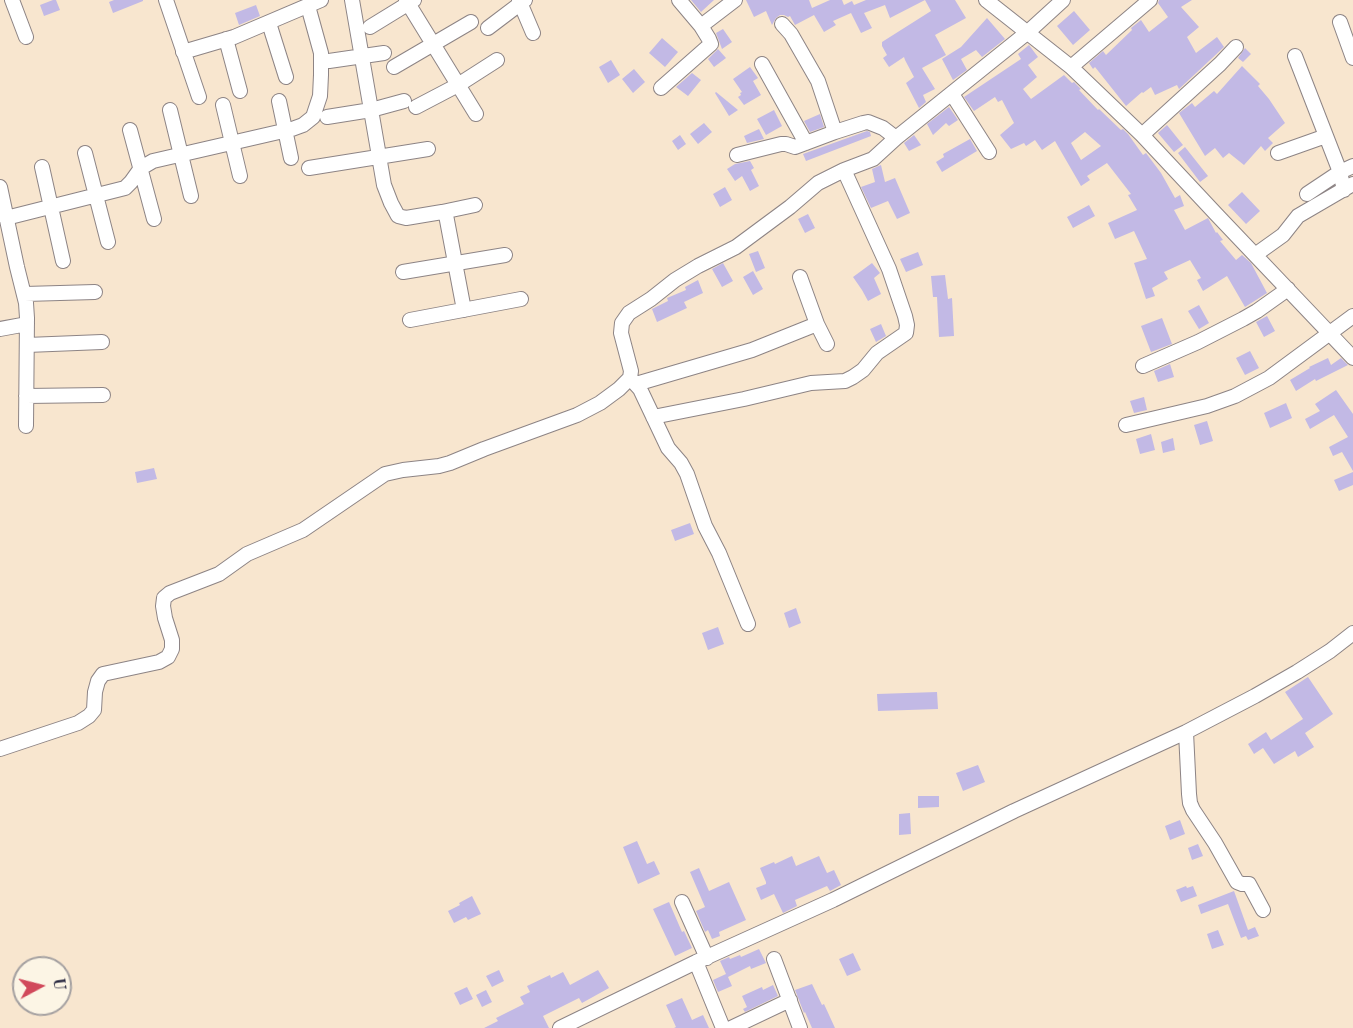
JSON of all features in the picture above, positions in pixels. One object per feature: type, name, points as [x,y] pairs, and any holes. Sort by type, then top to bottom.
[{"type":"street","points":[[12,0],[26,37]]},
{"type":"street","points":[[166,0],[198,97]]},
{"type":"street","points":[[183,52],[269,23],[302,5],[321,0]]},
{"type":"street","points":[[352,0],[384,185],[398,216],[406,218],[442,213],[475,205]]},
{"type":"street","points":[[661,87],[711,44],[701,26],[679,0]]},
{"type":"street","points":[[701,26],[735,0]]},
{"type":"street","points":[[986,0],[1071,67],[1142,135],[1353,358]]},
{"type":"street","points":[[748,624],[719,553],[705,526],[687,474],[668,448],[633,381],[621,333],[622,322],[629,313],[675,280],[736,247],[818,183],[873,159],[1028,32],[1063,0]]},
{"type":"street","points":[[1071,67],[1150,0]]},
{"type":"street","points":[[370,27],[409,1],[476,114]]},
{"type":"street","points":[[488,28],[522,1],[533,33]]},
{"type":"street","points":[[6,218],[125,188],[141,168],[153,161],[303,125],[313,117],[320,96],[321,52],[302,5]]},
{"type":"street","points":[[394,67],[471,22]]},
{"type":"street","points":[[1340,22],[1353,58]]},
{"type":"street","points":[[269,23],[286,77]]},
{"type":"street","points":[[782,24],[791,34],[818,81],[835,132]]},
{"type":"street","points":[[226,39],[240,91]]},
{"type":"street","points":[[1142,135],[1236,48]]},
{"type":"street","points":[[329,61],[384,53]]},
{"type":"street","points":[[1255,255],[1282,235],[1298,216],[1348,187],[1295,56]]},
{"type":"street","points":[[327,117],[410,104],[458,85],[496,60]]},
{"type":"street","points":[[762,64],[806,143]]},
{"type":"street","points":[[952,94],[989,152]]},
{"type":"street","points":[[279,101],[291,159]]},
{"type":"street","points":[[223,105],[240,176]]},
{"type":"street","points":[[170,110],[191,196]]},
{"type":"street","points":[[737,155],[781,144],[795,147],[868,123],[883,128],[897,138]]},
{"type":"street","points":[[130,130],[154,219]]},
{"type":"street","points":[[1278,153],[1326,136]]},
{"type":"street","points":[[309,168],[428,149]]},
{"type":"street","points":[[85,153],[108,242]]},
{"type":"street","points":[[1307,194],[1353,166]]},
{"type":"street","points":[[42,167],[63,261]]},
{"type":"street","points":[[653,417],[811,383],[845,381],[863,370],[877,353],[906,333],[907,325],[889,269],[844,170]]},
{"type":"street","points":[[0,187],[25,294],[26,426]]},
{"type":"street","points":[[442,213],[447,218],[464,310]]},
{"type":"street","points":[[402,272],[506,255]]},
{"type":"street","points":[[800,277],[827,344]]},
{"type":"street","points":[[1143,366],[1243,319],[1288,289]]},
{"type":"street","points":[[25,294],[94,292]]},
{"type":"street","points":[[410,320],[520,299]]},
{"type":"street","points":[[1126,425],[1207,406],[1235,396],[1269,378],[1353,316]]},
{"type":"street","points":[[0,330],[27,324]]},
{"type":"street","points":[[0,749],[78,723],[89,716],[94,710],[98,681],[103,675],[159,662],[168,657],[172,649],[172,640],[163,606],[164,598],[170,593],[219,574],[247,554],[303,530],[385,474],[450,463],[577,415],[633,381],[752,350],[817,324]]},
{"type":"street","points":[[27,345],[102,342]]},
{"type":"street","points":[[26,396],[103,395]]},
{"type":"street","points":[[561,1028],[833,900],[1014,811],[1186,732],[1297,672],[1353,633]]},
{"type":"street","points":[[1186,732],[1189,794],[1193,810],[1237,882],[1249,884],[1263,910]]},
{"type":"street","points":[[682,902],[723,1028]]},
{"type":"street","points":[[774,959],[800,1028]]},
{"type":"street","points":[[731,1028],[790,1000]]},
{"type":"building","points":[[56,0],[60,10],[44,16],[40,5]]},
{"type":"building","points":[[114,0],[143,1],[113,13],[109,2]]},
{"type":"building","points":[[691,0],[714,0],[701,12]]},
{"type":"building","points":[[746,0],[809,0],[812,8],[830,0],[842,0],[844,5],[852,1],[854,5],[866,0],[925,0],[890,18],[885,5],[864,13],[872,28],[861,33],[851,13],[833,21],[836,25],[824,32],[814,15],[795,25],[790,16],[780,15],[772,25],[766,11],[754,17]]},
{"type":"building","points":[[925,0],[955,0],[966,18],[935,35],[946,55],[922,68],[935,89],[923,95],[926,102],[919,108],[906,83],[914,77],[904,57],[889,67],[883,58],[887,55],[882,42],[931,11]]},
{"type":"building","points":[[1159,0],[1192,0],[1181,7],[1199,27],[1187,37],[1196,53],[1217,37],[1224,47],[1179,89],[1177,85],[1155,95],[1151,87],[1126,106],[1095,67],[1093,69],[1089,63],[1103,51],[1106,55],[1141,20],[1149,32],[1168,17],[1158,3]]},
{"type":"building","points":[[256,5],[260,16],[239,25],[235,13]]},
{"type":"building","points":[[1074,11],[1090,30],[1073,45],[1057,26]]},
{"type":"building","points":[[987,18],[1005,39],[982,57],[976,50],[961,59],[967,70],[953,80],[942,59],[961,47]]},
{"type":"building","points":[[723,29],[732,42],[722,49],[716,33]]},
{"type":"building","points":[[662,38],[678,52],[665,67],[649,53]]},
{"type":"building","points":[[1029,45],[1038,57],[1028,65],[1037,77],[1023,89],[1031,99],[1064,75],[1072,83],[1074,82],[1098,110],[1128,134],[1143,155],[1146,153],[1175,198],[1180,195],[1184,206],[1174,210],[1185,230],[1208,218],[1216,233],[1223,240],[1220,241],[1236,260],[1242,255],[1251,263],[1267,293],[1245,307],[1227,276],[1203,291],[1197,280],[1201,278],[1190,260],[1164,272],[1168,279],[1152,288],[1155,296],[1146,299],[1134,263],[1147,259],[1134,231],[1115,239],[1108,223],[1137,210],[1128,195],[1131,194],[1107,163],[1087,176],[1090,180],[1081,186],[1055,141],[1042,150],[1035,140],[1026,146],[1024,143],[1011,149],[1000,135],[1014,123],[1002,100],[998,102],[995,97],[974,111],[964,97],[1021,59],[1018,54]],"holes":[[[1085,132],[1101,146],[1081,160],[1071,143]]]},
{"type":"building","points":[[1245,48],[1251,54],[1243,62],[1238,58]]},
{"type":"building","points":[[718,49],[726,58],[714,67],[708,59]]},
{"type":"building","points":[[611,60],[620,75],[608,83],[599,67]]},
{"type":"building","points":[[1242,66],[1260,84],[1258,86],[1285,123],[1268,138],[1273,143],[1265,151],[1261,146],[1244,165],[1229,153],[1223,158],[1215,148],[1205,156],[1179,113],[1192,103],[1195,107],[1214,91],[1217,94]]},
{"type":"building","points":[[750,67],[758,78],[753,81],[761,95],[744,105],[738,97],[742,92],[733,79]]},
{"type":"building","points":[[634,69],[645,82],[633,93],[622,79]]},
{"type":"building","points":[[692,73],[701,80],[688,96],[676,87]]},
{"type":"building","points":[[716,92],[738,110],[729,116]]},
{"type":"building","points":[[949,107],[958,120],[949,126],[946,123],[933,135],[927,124]]},
{"type":"building","points":[[774,110],[782,126],[766,135],[757,119]]},
{"type":"building","points":[[820,114],[824,127],[810,132],[804,121]]},
{"type":"building","points":[[704,123],[712,132],[698,144],[690,134]]},
{"type":"building","points":[[1167,125],[1183,145],[1174,152],[1158,133]]},
{"type":"building","points":[[759,129],[764,139],[747,143],[744,136]]},
{"type":"building","points":[[867,131],[871,136],[806,161],[803,154]]},
{"type":"building","points":[[680,135],[686,144],[678,150],[672,141]]},
{"type":"building","points":[[914,135],[921,145],[909,151],[904,143]]},
{"type":"building","points":[[970,139],[977,151],[942,172],[936,162],[944,157],[943,154]]},
{"type":"building","points":[[1185,147],[1208,176],[1200,182],[1178,153]]},
{"type":"building","points":[[750,161],[754,168],[751,170],[759,186],[750,191],[742,176],[735,181],[727,169],[735,164]]},
{"type":"building","points":[[881,165],[885,182],[895,178],[910,213],[897,219],[888,201],[871,208],[861,187],[875,182],[872,169]]},
{"type":"building","points":[[725,187],[732,200],[720,207],[713,194]]},
{"type":"building","points":[[1242,192],[1260,211],[1246,224],[1228,205]]},
{"type":"building","points":[[1089,205],[1095,216],[1073,228],[1067,217]]},
{"type":"building","points":[[808,214],[815,228],[805,233],[798,219]]},
{"type":"building","points":[[758,251],[765,268],[756,272],[749,254]]},
{"type":"building","points":[[918,252],[923,265],[906,272],[900,259]]},
{"type":"building","points":[[723,263],[733,281],[722,287],[712,269]]},
{"type":"building","points":[[872,263],[880,273],[874,278],[881,294],[868,301],[853,277]]},
{"type":"building","points":[[753,271],[763,289],[753,295],[743,277]]},
{"type":"building","points":[[945,275],[948,299],[952,298],[954,336],[939,337],[937,297],[933,297],[931,276]]},
{"type":"building","points":[[698,280],[703,293],[684,302],[687,308],[657,322],[652,309],[668,301],[667,298],[686,290],[685,287]]},
{"type":"building","points":[[1199,305],[1209,323],[1199,329],[1188,311]]},
{"type":"building","points":[[1267,316],[1275,331],[1264,337],[1256,322]]},
{"type":"building","points":[[1162,318],[1172,344],[1151,352],[1141,326]]},
{"type":"building","points":[[881,324],[886,336],[876,342],[870,329]]},
{"type":"building","points":[[1250,351],[1259,368],[1245,375],[1236,358]]},
{"type":"building","points":[[1328,358],[1331,365],[1341,358],[1348,365],[1316,381],[1315,379],[1296,391],[1290,380]]},
{"type":"building","points":[[1170,364],[1174,377],[1158,382],[1154,371]]},
{"type":"building","points":[[1336,390],[1353,414],[1353,471],[1342,452],[1333,456],[1329,447],[1348,437],[1334,415],[1310,429],[1305,419],[1320,411],[1315,404]]},
{"type":"building","points":[[1144,397],[1147,410],[1134,413],[1130,401]]},
{"type":"building","points":[[1286,403],[1292,418],[1270,428],[1264,413]]},
{"type":"building","points":[[1207,421],[1213,441],[1200,445],[1194,425]]},
{"type":"building","points":[[1151,434],[1155,450],[1140,454],[1136,439]]},
{"type":"building","points":[[1173,438],[1175,450],[1163,453],[1161,442]]},
{"type":"building","points":[[154,468],[157,479],[137,483],[135,472]]},
{"type":"building","points":[[1353,472],[1353,485],[1339,491],[1334,480]]},
{"type":"building","points":[[690,523],[694,534],[675,541],[671,530]]},
{"type":"building","points":[[796,608],[801,623],[789,628],[784,613]]},
{"type":"building","points":[[718,627],[724,644],[708,650],[702,633]]},
{"type":"building","points":[[1308,677],[1333,714],[1305,733],[1314,747],[1298,757],[1295,751],[1274,764],[1263,748],[1254,754],[1248,744],[1266,732],[1271,740],[1303,719],[1285,692]]},
{"type":"building","points":[[937,692],[938,709],[878,711],[877,694]]},
{"type":"building","points":[[978,765],[985,782],[963,791],[956,773]]},
{"type":"building","points":[[918,796],[939,796],[939,807],[918,808]]},
{"type":"building","points":[[910,813],[911,834],[899,835],[899,814]]},
{"type":"building","points":[[1180,820],[1185,834],[1170,840],[1165,826]]},
{"type":"building","points":[[637,841],[647,864],[654,861],[660,874],[638,884],[623,847]]},
{"type":"building","points":[[1198,844],[1203,856],[1192,860],[1188,848]]},
{"type":"building","points":[[792,856],[796,866],[819,856],[827,873],[834,870],[841,885],[830,891],[827,886],[795,900],[797,906],[783,913],[774,894],[761,900],[756,888],[766,884],[760,868]]},
{"type":"building","points":[[699,868],[709,891],[729,882],[746,920],[719,932],[720,936],[712,939],[708,930],[705,932],[696,911],[705,907],[690,872]]},
{"type":"building","points":[[1186,886],[1187,888],[1193,886],[1197,896],[1181,902],[1176,890]]},
{"type":"building","points":[[1234,891],[1248,930],[1255,927],[1259,936],[1248,940],[1246,936],[1241,938],[1228,904],[1201,914],[1198,905]]},
{"type":"building","points":[[472,896],[481,914],[468,920],[466,917],[454,923],[448,911]]},
{"type":"building","points":[[669,902],[692,948],[675,956],[653,909]]},
{"type":"building","points":[[1218,930],[1224,945],[1212,949],[1207,934]]},
{"type":"building","points":[[759,949],[766,963],[751,969],[750,966],[728,977],[732,986],[718,992],[713,980],[726,974],[720,961],[729,957],[730,959],[740,955],[741,957]]},
{"type":"building","points":[[853,953],[861,970],[847,976],[839,959]]},
{"type":"building","points":[[499,970],[504,981],[492,987],[486,976]]},
{"type":"building","points":[[598,970],[609,988],[582,1003],[579,998],[543,1016],[549,1028],[484,1028],[498,1021],[496,1018],[524,1004],[520,997],[530,992],[527,986],[550,975],[551,978],[563,972],[570,985]]},
{"type":"building","points":[[812,984],[835,1028],[812,1028],[804,1013],[795,990]]},
{"type":"building","points":[[773,985],[778,996],[745,1012],[743,1009],[747,1007],[742,996]]},
{"type":"building","points":[[467,987],[473,999],[460,1005],[454,993]]},
{"type":"building","points":[[486,990],[492,1002],[482,1007],[476,995]]},
{"type":"building","points":[[682,998],[692,1020],[703,1015],[709,1028],[674,1028],[676,1027],[666,1005]]}]
